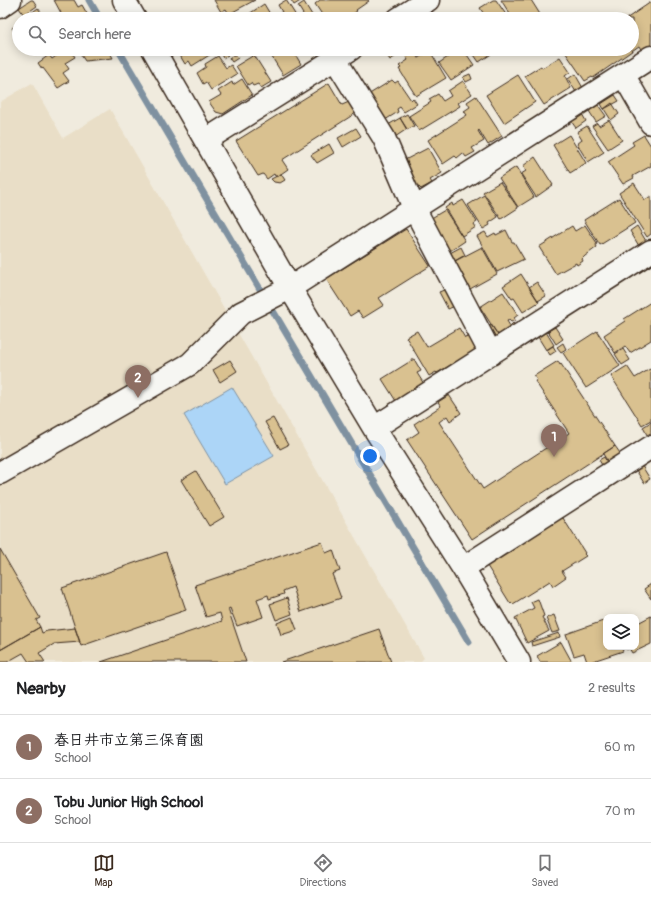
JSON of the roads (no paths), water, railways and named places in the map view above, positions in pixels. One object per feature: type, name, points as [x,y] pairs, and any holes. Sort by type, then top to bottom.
[{"type":"street","points":[[0,7],[10,0]]},
{"type":"street","points":[[124,0],[131,12]]},
{"type":"street","points":[[409,12],[428,0]]},
{"type":"street","points":[[157,56],[290,288],[374,428],[463,568],[519,662]]},
{"type":"street","points":[[206,140],[340,56]]},
{"type":"street","points":[[344,56],[384,138],[414,208],[491,354]]},
{"type":"street","points":[[0,473],[190,364],[241,313],[290,288],[624,76],[651,57]]},
{"type":"street","points":[[624,76],[651,124]]},
{"type":"street","points":[[374,428],[651,252]]},
{"type":"street","points":[[463,568],[651,447]]},
{"type":"water","points":[[232,387],[274,456],[225,484],[184,415]]},
{"type":"waterway","points":[[89,0],[96,12]]},
{"type":"waterway","points":[[122,56],[469,642]]},
{"type":"place","name":"Tobu Junior High School","points":[[138,398]]},
{"type":"place","name":"春日井市立第三保育園","points":[[554,457]]}]
